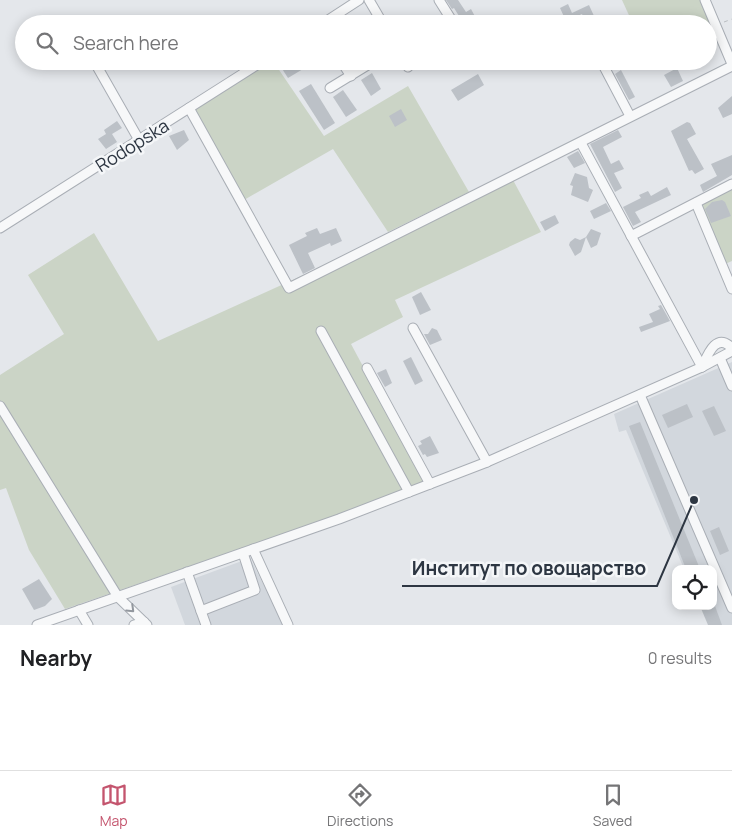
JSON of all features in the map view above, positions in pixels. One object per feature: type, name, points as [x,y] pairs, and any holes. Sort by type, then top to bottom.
[{"type":"street","points":[[336,15],[359,0]]},
{"type":"street","points":[[369,0],[378,15]]},
{"type":"street","points":[[439,0],[448,15]]},
{"type":"street","points":[[705,0],[712,15]]},
{"type":"street","points":[[189,108],[289,288],[392,235],[581,143],[584,138],[732,65],[717,28]]},
{"type":"street","points":[[99,70],[139,140]]},
{"type":"street","name":"Rodopska","points":[[0,228],[249,70]]},
{"type":"street","points":[[347,70],[351,76]]},
{"type":"street","points":[[330,88],[360,70]]},
{"type":"street","points":[[606,70],[630,116]]},
{"type":"street","points":[[581,143],[702,367]]},
{"type":"street","points":[[631,236],[732,184]]},
{"type":"street","points":[[696,203],[732,289]]},
{"type":"street","points":[[413,328],[487,462]]},
{"type":"street","points":[[321,332],[409,492]]},
{"type":"street","points":[[37,625],[52,623],[79,610],[244,553],[487,462],[702,367],[732,350],[727,343],[720,342],[714,345],[702,367]]},
{"type":"street","points":[[720,358],[732,386]]},
{"type":"street","points":[[367,368],[430,484]]},
{"type":"street","points":[[640,395],[732,608]]},
{"type":"street","points":[[0,406],[118,597],[146,623]]},
{"type":"street","points":[[254,549],[288,625]]},
{"type":"street","points":[[201,611],[255,590],[244,553]]},
{"type":"street","points":[[187,572],[206,625]]},
{"type":"street","points":[[79,610],[88,625]]},
{"type":"street","points":[[134,625],[146,623]]},
{"type":"path","points":[[717,25],[732,19]]},
{"type":"shaded area","points":[[732,362],[732,625],[708,625],[712,610],[717,610],[717,565],[682,565],[626,430],[619,432],[614,414]]},
{"type":"shaded area","points":[[250,558],[284,625],[185,625],[171,587]]},
{"type":"green space","points":[[622,0],[701,0],[707,15],[629,15]]},
{"type":"green space","points":[[258,70],[279,70],[324,136],[408,86],[469,192],[388,232],[333,149],[244,200],[193,110]]},
{"type":"green space","points":[[513,180],[541,232],[395,300],[403,317],[351,344],[425,482],[332,517],[65,609],[29,550],[6,488],[0,490],[0,375],[64,334],[28,275],[94,233],[158,341]]},
{"type":"green space","points":[[732,188],[732,261],[725,264],[700,204]]},
{"type":"building","points":[[446,0],[458,0],[466,12],[471,9],[474,15],[458,15],[454,8],[452,9]]},
{"type":"building","points":[[568,4],[572,13],[589,5],[594,15],[563,15],[560,8]]},
{"type":"building","points":[[283,70],[301,70],[288,78]]},
{"type":"building","points":[[621,70],[635,97],[629,100],[615,74]]},
{"type":"building","points":[[673,70],[678,70],[683,81],[671,87],[664,75]]},
{"type":"building","points":[[372,73],[381,89],[371,96],[361,80]]},
{"type":"building","points":[[478,74],[484,85],[458,101],[451,90]]},
{"type":"building","points":[[311,84],[335,123],[324,130],[299,91]]},
{"type":"building","points":[[343,90],[357,110],[346,117],[333,97]]},
{"type":"building","points":[[732,96],[732,114],[723,118],[718,108]]},
{"type":"building","points":[[401,109],[407,120],[395,127],[389,116]]},
{"type":"building","points":[[117,121],[122,128],[112,134],[117,142],[106,149],[98,139],[106,134],[104,130]]},
{"type":"building","points":[[687,122],[690,123],[696,134],[687,139],[704,169],[695,174],[692,170],[689,171],[671,131]]},
{"type":"building","points":[[184,130],[189,140],[177,150],[169,136]]},
{"type":"building","points":[[618,130],[622,137],[603,147],[611,164],[619,160],[624,169],[614,173],[622,188],[615,192],[590,144]]},
{"type":"building","points":[[578,151],[585,163],[574,168],[567,157]]},
{"type":"building","points":[[732,155],[732,175],[703,192],[700,185],[717,176],[711,164]]},
{"type":"building","points":[[575,173],[587,177],[589,188],[593,190],[588,202],[571,195],[573,186],[570,185]]},
{"type":"building","points":[[667,187],[671,195],[635,212],[641,222],[633,226],[623,207],[641,198],[639,195],[648,191],[651,196]]},
{"type":"building","points":[[722,200],[725,202],[731,216],[711,223],[705,209],[712,202]]},
{"type":"building","points":[[606,203],[611,211],[594,219],[590,211]]},
{"type":"building","points":[[555,215],[559,223],[545,231],[540,222]]},
{"type":"building","points":[[317,228],[320,234],[336,228],[342,241],[331,246],[330,243],[308,253],[315,268],[303,274],[289,245],[307,236],[305,233]]},
{"type":"building","points":[[591,229],[601,233],[597,245],[591,248],[586,237]]},
{"type":"building","points":[[586,237],[581,252],[575,256],[569,245],[570,242],[575,238],[580,240]]},
{"type":"building","points":[[421,292],[431,310],[420,315],[412,297]]},
{"type":"building","points":[[661,305],[670,321],[641,332],[639,327],[653,322],[649,314],[660,309],[658,306]]},
{"type":"building","points":[[432,328],[437,330],[442,340],[430,345],[424,334],[428,334]]},
{"type":"building","points":[[411,357],[423,381],[415,385],[403,361]]},
{"type":"building","points":[[386,369],[392,383],[385,387],[377,373]]},
{"type":"building","points":[[687,404],[693,417],[668,428],[662,415]]},
{"type":"building","points":[[714,406],[726,431],[714,436],[702,411]]},
{"type":"building","points":[[640,422],[698,565],[684,565],[629,426]]},
{"type":"building","points":[[430,436],[439,453],[427,457],[425,454],[423,455],[418,446],[422,444],[420,441]]},
{"type":"building","points":[[719,527],[729,551],[720,555],[710,531]]},
{"type":"building","points":[[39,579],[52,599],[45,606],[34,610],[22,589]]},
{"type":"building","points":[[702,610],[716,610],[722,625],[708,625]]},
{"type":"place","name":"Институт по овощарство","points":[[694,500]]}]
